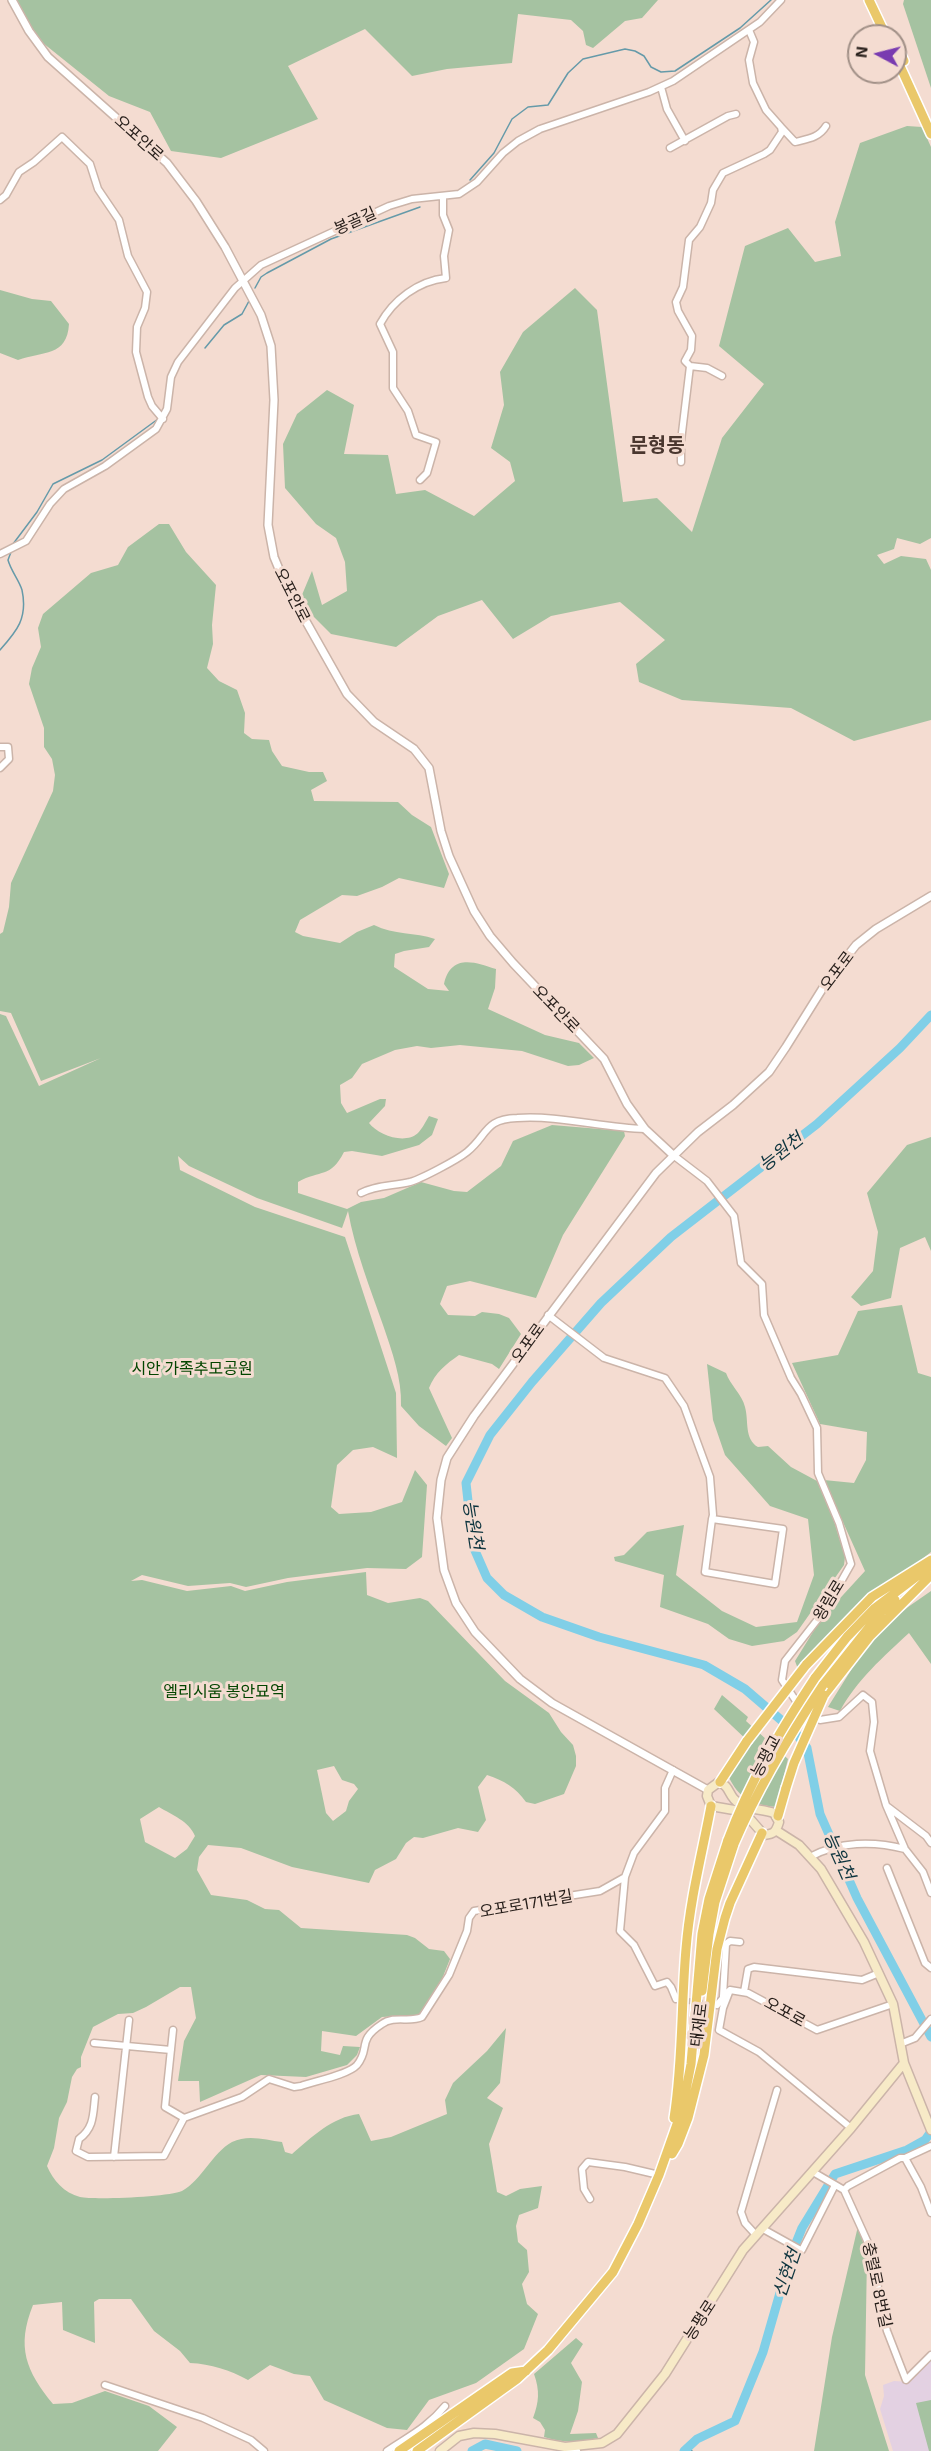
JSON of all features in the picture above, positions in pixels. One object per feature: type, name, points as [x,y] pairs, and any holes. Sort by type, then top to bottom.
[{"type":"highway","points":[[869,0],[880,24]]},
{"type":"highway","points":[[876,0],[887,24]]},
{"type":"highway","points":[[907,68],[931,121]]},
{"type":"highway","points":[[907,81],[931,134]]},
{"type":"highway","points":[[720,1782],[747,1741],[806,1665],[872,1597],[931,1560]]},
{"type":"highway","name":"능평교","points":[[731,1842],[743,1799],[776,1737],[815,1678],[847,1637],[874,1608],[931,1565]]},
{"type":"highway","name":"태재로","points":[[426,2451],[514,2386],[550,2354],[617,2274],[669,2153],[686,2093],[691,2064],[702,1934],[709,1899],[731,1842],[784,1744],[823,1690],[882,1611],[931,1570]]},
{"type":"highway","points":[[778,1816],[794,1763],[823,1690],[870,1636],[931,1575]]},
{"type":"highway","points":[[669,2153],[680,2065],[692,1889],[711,1806]]},
{"type":"highway","points":[[669,2153],[678,2144],[688,2118],[704,2055],[717,1949],[725,1918],[762,1833]]},
{"type":"highway","name":"태재로","points":[[417,2451],[526,2371],[555,2342],[613,2272],[638,2224],[669,2153]]},
{"type":"highway","points":[[399,2451],[512,2373],[526,2371]]},
{"type":"main road","points":[[720,1782],[729,1788],[734,1799],[750,1809],[766,1810],[778,1816],[777,1830],[772,1834],[762,1833],[750,1819],[734,1810],[711,1806],[707,1796],[708,1790],[720,1782]]},
{"type":"main road","points":[[777,1830],[799,1845],[821,1869],[864,1942],[893,2004],[904,2063],[929,2127]]},
{"type":"main road","name":"능평로","points":[[440,2451],[459,2436],[474,2433],[495,2434],[572,2450],[602,2443],[621,2428],[665,2374],[743,2250],[851,2128],[904,2063]]},
{"type":"street","name":"오포안로","points":[[12,0],[29,31],[48,57],[145,142],[171,169],[205,214],[261,315],[271,346],[274,400],[267,510],[270,543],[279,572],[347,694],[374,722],[414,749],[429,768],[444,843],[466,896],[482,924],[513,963],[604,1059],[627,1104],[645,1129],[673,1155]]},
{"type":"street","name":"봉골길","points":[[163,419],[167,409],[171,377],[178,362],[242,280],[269,260],[376,211],[412,199],[443,197],[467,190],[502,153],[529,135],[661,87],[688,72],[749,30],[767,16],[781,0]]},
{"type":"street","points":[[749,30],[754,42],[748,60],[757,93],[766,110],[795,142],[822,133],[826,126]]},
{"type":"street","points":[[661,87],[667,108],[685,141]]},
{"type":"street","points":[[670,148],[728,116],[736,114]]},
{"type":"street","points":[[722,376],[707,368],[690,366],[685,361],[691,350],[692,336],[676,306],[682,287],[688,244],[700,227],[711,203],[713,190],[723,173],[770,150],[780,136],[781,127]]},
{"type":"street","points":[[0,200],[6,195],[19,172],[62,137],[86,158],[102,198],[119,219],[128,256],[147,292],[145,308],[137,327],[136,352],[148,397],[163,419],[152,433],[121,455],[64,489],[50,504],[29,537],[0,554]]},
{"type":"street","points":[[420,480],[427,473],[436,442],[416,435],[408,411],[393,388],[393,352],[380,324],[388,310],[415,289],[431,280],[446,278],[444,256],[449,230],[443,215],[443,197]]},
{"type":"street","points":[[681,462],[681,441],[690,366]]},
{"type":"street","points":[[0,747],[8,747],[9,751],[9,759],[0,768]]},
{"type":"street","name":"오포로","points":[[708,1790],[552,1702],[520,1679],[468,1622],[451,1593],[444,1570],[438,1537],[437,1506],[441,1480],[447,1458],[474,1416],[644,1188],[673,1155],[769,1072],[826,983],[856,945],[876,929],[931,896]]},
{"type":"street","points":[[361,1193],[370,1188],[412,1181],[441,1166],[467,1152],[493,1122],[516,1118],[580,1120],[626,1129],[645,1129]]},
{"type":"street","name":"왕림로","points":[[673,1155],[707,1180],[734,1215],[741,1263],[762,1284],[764,1315],[791,1378],[817,1428],[818,1473],[839,1523],[851,1564],[825,1610],[785,1661],[782,1680],[800,1707],[820,1720],[839,1717],[863,1695],[872,1702],[874,1722],[870,1751],[886,1805],[905,1849],[923,1872],[931,1893]]},
{"type":"street","points":[[548,1315],[604,1358],[665,1378],[684,1406],[710,1477],[712,1519],[705,1572],[775,1584],[783,1529],[712,1519]]},
{"type":"street","points":[[673,1770],[665,1788],[665,1811],[634,1853],[625,1877],[620,1931],[633,1946],[655,1986],[667,1982],[676,1999]]},
{"type":"street","points":[[886,1805],[926,1836],[931,1843]]},
{"type":"street","points":[[810,1857],[822,1850],[859,1844],[880,1843],[905,1849]]},
{"type":"street","points":[[888,1868],[925,1963],[931,1968]]},
{"type":"street","name":"오포로171번길","points":[[184,2118],[242,2097],[269,2079],[294,2087],[355,2067],[362,2057],[368,2033],[385,2021],[416,2020],[422,2016],[449,1975],[467,1931],[469,1918],[474,1911],[600,1891],[625,1877]]},
{"type":"street","points":[[723,1996],[726,1944],[730,1941],[740,1942]]},
{"type":"street","name":"오포로","points":[[744,1992],[748,1969],[772,1968],[862,1980],[879,1973]]},
{"type":"street","points":[[717,2005],[730,1990]]},
{"type":"street","points":[[730,1990],[723,2008],[719,2030],[759,2052],[851,2128]]},
{"type":"street","name":"오포로","points":[[730,1990],[744,1992],[817,2030],[893,2004]]},
{"type":"street","points":[[900,2044],[916,2037],[931,2019]]},
{"type":"street","points":[[114,2157],[129,2020]]},
{"type":"street","points":[[95,2097],[92,2126],[79,2139],[76,2151],[88,2157],[164,2156],[184,2118],[165,2107],[173,2030]]},
{"type":"street","points":[[94,2043],[171,2050]]},
{"type":"street","points":[[777,2090],[741,2212],[745,2223],[759,2232],[780,2239],[801,2250],[832,2184]]},
{"type":"street","points":[[813,2172],[844,2190],[900,2158],[905,2158],[931,2146]]},
{"type":"street","points":[[905,2158],[921,2187],[931,2213]]},
{"type":"street","points":[[590,2199],[584,2189],[582,2169],[588,2162],[626,2167],[659,2175]]},
{"type":"street","name":"충렬로 8번길","points":[[844,2190],[874,2256],[884,2322],[890,2343],[906,2380],[931,2355]]},
{"type":"street","points":[[105,2385],[203,2418],[251,2440],[264,2451]]},
{"type":"street","points":[[387,2451],[417,2434],[432,2422],[445,2406]]},
{"type":"shaded area","points":[[931,2359],[931,2451],[893,2451],[880,2409],[884,2396],[883,2385],[894,2381],[910,2382]]},
{"type":"green space","points":[[17,0],[658,0],[642,18],[625,21],[593,48],[586,45],[583,31],[571,20],[518,14],[512,63],[447,69],[412,76],[365,29],[288,66],[318,119],[221,158],[171,151],[150,112],[109,96],[38,39]]},
{"type":"green space","points":[[904,0],[931,0],[931,88],[903,4]]},
{"type":"green space","points":[[907,126],[922,127],[931,147],[931,538],[920,544],[897,538],[894,549],[877,555],[884,564],[901,556],[926,559],[931,570],[931,720],[854,741],[791,708],[682,700],[639,682],[636,664],[665,640],[620,602],[551,616],[513,639],[482,600],[438,616],[396,647],[331,634],[299,602],[312,571],[322,605],[347,591],[345,562],[336,538],[316,524],[285,488],[283,444],[297,414],[327,390],[354,405],[344,454],[388,455],[396,494],[425,490],[474,516],[515,481],[510,462],[491,448],[504,405],[500,372],[523,332],[575,288],[597,310],[623,502],[657,498],[692,532],[722,438],[764,384],[719,346],[745,246],[788,228],[815,262],[841,256],[835,222],[860,143]]},
{"type":"green space","points":[[0,290],[32,299],[51,301],[69,324],[67,335],[59,348],[18,360],[0,353]]},
{"type":"green space","points":[[159,524],[169,524],[186,552],[216,585],[212,625],[213,644],[207,668],[219,681],[237,690],[245,713],[244,733],[252,739],[269,740],[272,751],[282,766],[309,772],[323,772],[327,781],[311,790],[314,801],[398,802],[412,815],[431,827],[449,874],[444,888],[399,878],[357,896],[342,895],[300,920],[295,932],[303,936],[340,943],[374,925],[435,939],[429,947],[395,954],[394,967],[428,989],[449,991],[444,984],[447,974],[458,964],[472,962],[496,969],[495,988],[488,1009],[545,1035],[579,1043],[594,1058],[579,1065],[568,1066],[522,1051],[460,1045],[431,1048],[417,1046],[395,1050],[362,1064],[352,1078],[340,1085],[341,1103],[347,1113],[380,1099],[386,1099],[385,1106],[369,1123],[373,1127],[392,1137],[413,1137],[429,1116],[438,1119],[432,1135],[419,1145],[382,1156],[352,1151],[344,1152],[339,1161],[329,1170],[298,1182],[298,1193],[347,1209],[361,1202],[384,1198],[421,1182],[467,1192],[501,1166],[513,1141],[552,1125],[624,1131],[625,1136],[563,1235],[536,1298],[470,1281],[447,1286],[440,1304],[448,1315],[475,1316],[482,1312],[499,1314],[509,1318],[521,1334],[499,1369],[492,1364],[459,1355],[445,1365],[434,1378],[429,1388],[452,1438],[446,1446],[419,1426],[401,1406],[396,1365],[359,1254],[348,1211],[342,1228],[257,1198],[189,1166],[178,1156],[180,1170],[255,1207],[345,1237],[396,1393],[397,1458],[373,1447],[353,1450],[337,1465],[331,1507],[339,1514],[371,1512],[402,1502],[415,1470],[427,1485],[422,1557],[406,1569],[367,1568],[288,1578],[246,1587],[230,1583],[188,1586],[142,1575],[131,1581],[142,1580],[187,1591],[231,1586],[245,1591],[287,1582],[366,1572],[367,1595],[388,1603],[420,1598],[428,1601],[505,1681],[549,1713],[573,1745],[576,1766],[564,1794],[535,1804],[526,1802],[509,1785],[487,1775],[478,1787],[486,1820],[478,1832],[458,1828],[423,1838],[414,1837],[406,1843],[396,1859],[375,1870],[369,1883],[292,1867],[241,1848],[208,1845],[199,1857],[197,1870],[211,1895],[247,1900],[265,1909],[279,1910],[301,1928],[407,1935],[415,1938],[429,1949],[444,1951],[450,1959],[440,1984],[419,2015],[382,2017],[356,2036],[322,2031],[321,2051],[340,2055],[343,2046],[360,2047],[357,2055],[347,2065],[306,2077],[261,2075],[200,2102],[199,2081],[178,2081],[184,2041],[196,2018],[191,1987],[180,1987],[133,2013],[118,2014],[93,2027],[81,2057],[81,2067],[72,2077],[67,2102],[59,2118],[54,2148],[47,2166],[60,2185],[80,2197],[148,2196],[182,2191],[225,2147],[244,2138],[282,2142],[285,2152],[292,2154],[331,2123],[359,2114],[371,2141],[391,2137],[447,2114],[445,2100],[453,2083],[487,2051],[506,2028],[500,2083],[487,2098],[503,2108],[489,2144],[497,2192],[506,2196],[520,2189],[542,2186],[538,2208],[519,2215],[516,2226],[518,2242],[527,2250],[529,2272],[522,2284],[527,2304],[538,2314],[524,2349],[476,2383],[429,2400],[407,2430],[387,2428],[324,2400],[310,2376],[294,2374],[270,2365],[248,2380],[220,2368],[190,2363],[180,2351],[154,2331],[131,2299],[99,2299],[94,2302],[95,2343],[63,2330],[62,2302],[33,2305],[25,2334],[26,2358],[36,2381],[53,2404],[72,2403],[105,2391],[149,2406],[177,2427],[158,2451],[0,2451],[0,1014],[6,1016],[39,1086],[101,1058],[41,1081],[11,1013],[0,1011],[0,934],[3,932],[9,907],[11,883],[53,791],[55,775],[52,759],[44,747],[44,728],[29,684],[32,668],[41,647],[38,628],[43,614],[91,573],[118,565],[128,547]],"holes":[[[334,1766],[342,1780],[354,1784],[358,1789],[349,1801],[346,1811],[333,1821],[326,1813],[317,1770]],[[159,1807],[184,1822],[195,1836],[187,1849],[175,1858],[145,1842],[140,1819]]]},
{"type":"green space","points":[[931,1137],[931,1251],[925,1237],[900,1248],[891,1298],[861,1306],[851,1297],[873,1271],[878,1232],[867,1193],[907,1145]]},
{"type":"green space","points":[[902,1305],[918,1373],[931,1377],[931,1552],[896,1580],[798,1669],[795,1661],[821,1619],[865,1571],[824,1480],[854,1483],[866,1460],[867,1432],[820,1424],[792,1363],[838,1355],[858,1311]]},
{"type":"green space","points":[[707,1364],[726,1373],[741,1398],[746,1412],[749,1435],[754,1444],[758,1447],[768,1446],[791,1467],[817,1481],[834,1521],[845,1557],[844,1565],[797,1632],[784,1641],[752,1646],[729,1639],[708,1624],[660,1607],[664,1575],[615,1561],[614,1557],[624,1555],[647,1532],[684,1525],[676,1575],[722,1611],[756,1627],[797,1622],[814,1575],[808,1519],[770,1506],[725,1455],[713,1420]]},
{"type":"green space","points":[[931,1591],[931,1664],[909,1633],[862,1679],[840,1711],[828,1707],[871,1638]]},
{"type":"green space","points":[[722,1695],[748,1717],[746,1721],[788,1759],[776,1807],[747,1799],[737,1790],[728,1776],[750,1743],[714,1709]]},
{"type":"green space","points":[[858,2226],[867,2255],[865,2375],[889,2451],[814,2451],[832,2337]]},
{"type":"green space","points":[[576,2338],[583,2344],[571,2363],[582,2382],[578,2411],[570,2434],[596,2433],[598,2438],[571,2442],[544,2437],[545,2430],[540,2422],[533,2418],[538,2396],[534,2374]]},
{"type":"green space","points":[[931,2400],[931,2451],[929,2451],[916,2403]]},
{"type":"waterway","points":[[470,180],[494,153],[512,119],[528,107],[548,105],[568,73],[583,59],[625,49],[644,56],[651,67],[661,72],[675,71],[740,28],[771,0]]},
{"type":"waterway","points":[[255,288],[261,277],[267,273],[331,239],[420,207]]},
{"type":"waterway","points":[[205,348],[224,325],[242,314],[249,301]]},
{"type":"waterway","points":[[13,544],[37,512],[53,484],[102,460],[158,419]]},
{"type":"waterway","points":[[0,650],[20,623],[23,609],[22,590],[8,560],[11,552]]},
{"type":"waterway","name":"능원천","points":[[931,1015],[900,1048],[817,1124],[671,1237],[601,1303],[532,1382],[490,1435],[466,1483],[473,1546],[487,1578],[504,1595],[542,1617],[599,1637],[704,1665],[745,1689],[795,1732],[807,1748],[820,1814],[857,1898],[931,2037]]},
{"type":"waterway","name":"신현천","points":[[684,2451],[697,2439],[735,2421],[763,2352],[790,2258],[802,2228],[835,2174],[907,2150],[925,2140],[930,2133]]},
{"type":"waterway","name":"신현천","points":[[472,2451],[485,2444],[517,2451]]},
{"type":"waterway","name":"신현천","points":[[689,2447],[692,2451]]},
{"type":"tunnel","points":[[679,2000],[714,2004]]},
{"type":"district","name":"문형동","points":[[657,445]]},
{"type":"park label","name":"시안 가족추모공원","points":[[192,1369]]},
{"type":"park label","name":"엘리시움 봉안묘역","points":[[224,1692]]}]
